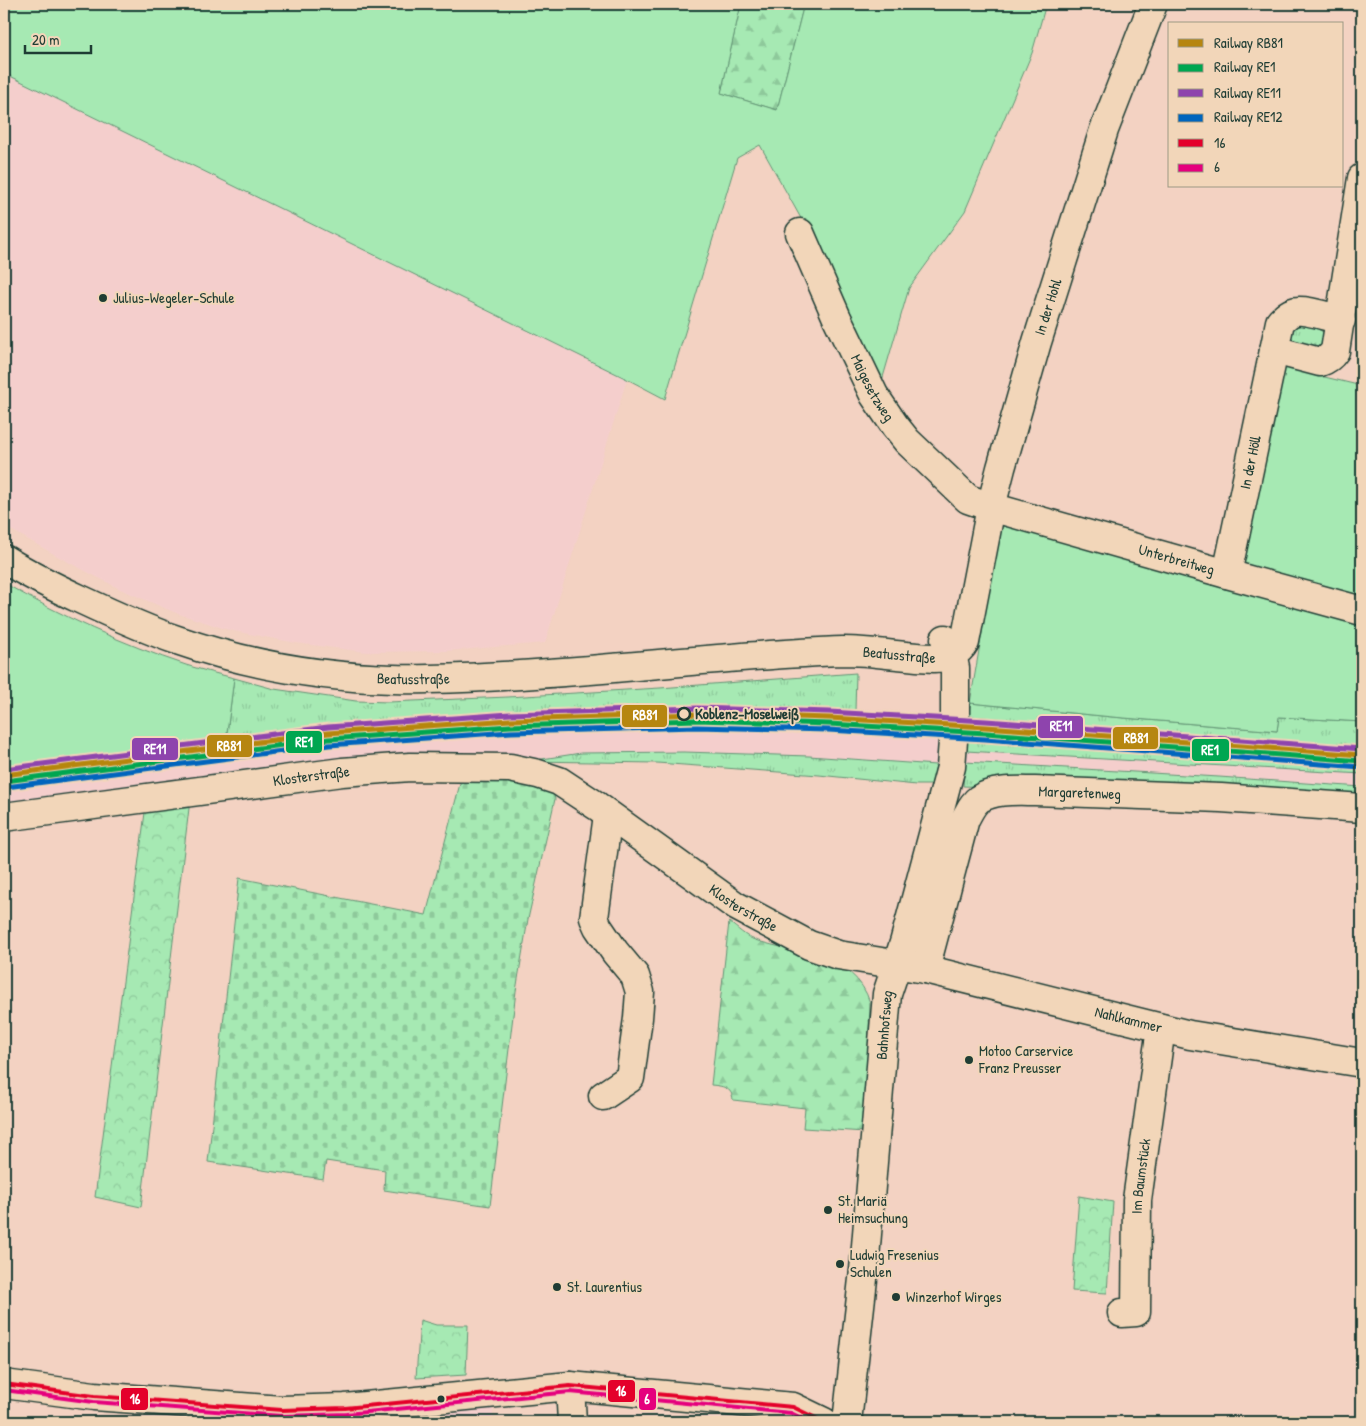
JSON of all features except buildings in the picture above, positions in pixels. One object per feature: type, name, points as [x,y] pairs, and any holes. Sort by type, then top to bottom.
[{"type":"street","name":"In der Hohl","points":[[948,646],[957,631],[970,617],[991,507],[1038,342],[1104,130],[1153,4]]},
{"type":"street","points":[[1274,350],[1320,362],[1332,356],[1335,351],[1362,178]]},
{"type":"street","name":"Maigesetzweg","points":[[800,233],[837,318],[874,395],[895,426],[907,441],[968,499],[991,507]]},
{"type":"street","name":"In der Höll","points":[[1228,574],[1280,322],[1294,311],[1341,320]]},
{"type":"street","name":"Unterbreitweg","points":[[991,507],[1362,611]]},
{"type":"street","name":"Beatusstraße","points":[[4,559],[113,615],[176,640],[262,663],[342,676],[391,679],[468,678],[564,672],[736,657],[846,651],[888,638],[934,640],[948,646]]},
{"type":"street","name":"Bahnhofsweg","points":[[847,1422],[864,1270],[887,994],[904,943],[951,767],[955,715],[955,668],[948,646]]},
{"type":"street","name":"Klosterstraße","points":[[4,817],[342,772],[410,767],[510,768],[538,774],[559,782],[608,814],[736,906],[809,945],[838,955],[896,965]]},
{"type":"street","name":"Margaretenweg","points":[[925,969],[965,819],[979,799],[990,795],[1016,791],[1044,791],[1221,798],[1362,808]]},
{"type":"street","points":[[603,1096],[630,1078],[640,992],[635,976],[598,928],[594,918],[608,814]]},
{"type":"street","name":"Nahlkammer","points":[[896,965],[925,969],[1190,1035],[1362,1063]]},
{"type":"street","name":"Im Baumstück","points":[[1122,1313],[1136,1312],[1137,1200],[1161,1028]]},
{"type":"street","points":[[4,1384],[94,1396],[282,1416],[478,1394],[570,1386],[793,1407],[824,1422]]},
{"type":"street","points":[[570,1386],[572,1422]]},
{"type":"shaded area","points":[[4,73],[627,379],[545,643],[446,651],[366,652],[296,643],[229,630],[176,613],[120,589],[4,526]]},
{"type":"shaded area","points":[[778,709],[941,714],[936,765],[850,759],[581,753],[529,761],[4,804],[4,767],[186,747],[368,723],[583,711]]},
{"type":"shaded area","points":[[969,716],[1362,747],[1362,761],[968,733]]},
{"type":"shaded area","points":[[966,751],[1362,774],[1362,787],[965,762]]},
{"type":"shaded area","points":[[492,1406],[494,1422],[373,1422],[373,1415]]},
{"type":"green space","points":[[4,4],[741,4],[721,93],[777,110],[804,4],[1046,4],[1032,53],[965,211],[909,288],[879,391],[803,222],[760,145],[737,158],[665,399],[4,73]]},
{"type":"green space","points":[[741,4],[804,4],[777,110],[721,93]]},
{"type":"green space","points":[[1297,326],[1314,328],[1324,333],[1327,336],[1323,350],[1283,338],[1291,329]]},
{"type":"green space","points":[[1283,367],[1362,386],[1362,722],[1279,717],[1277,731],[970,703],[1002,515],[1237,585]]},
{"type":"green space","points":[[4,583],[70,618],[116,639],[186,665],[234,678],[226,741],[4,767]]},
{"type":"green space","points":[[856,673],[855,711],[778,709],[583,711],[368,723],[226,741],[234,678],[274,689],[356,701],[389,702],[660,688]]},
{"type":"green space","points":[[970,703],[1277,731],[1279,717],[1362,722],[1362,747],[969,716]]},
{"type":"green space","points":[[968,733],[1362,761],[1362,774],[966,751]]},
{"type":"green space","points":[[684,752],[809,756],[936,765],[932,785],[916,785],[819,775],[657,763],[529,761],[581,753]]},
{"type":"green space","points":[[965,762],[1362,787],[1362,800],[963,786]]},
{"type":"green space","points":[[463,772],[500,775],[553,792],[555,799],[528,919],[516,991],[490,1206],[384,1190],[385,1170],[326,1161],[323,1179],[208,1162],[239,878],[426,915]]},
{"type":"green space","points":[[190,800],[141,1207],[95,1197],[146,805]]},
{"type":"green space","points":[[729,922],[752,939],[822,958],[838,965],[851,974],[862,987],[870,1003],[865,1132],[803,1128],[805,1108],[733,1100],[731,1092],[723,1087],[711,1085]]},
{"type":"green space","points":[[1079,1196],[1113,1202],[1107,1293],[1072,1291]]},
{"type":"green space","points":[[420,1320],[436,1325],[468,1325],[466,1375],[416,1378]]},
{"type":"rail line","name":"RE11","points":[[4,769],[328,727],[510,714],[697,708],[829,712],[986,721],[1362,749]]},
{"type":"rail line","name":"RB81","points":[[4,775],[328,733],[510,720],[697,714],[829,718],[986,727],[1362,755]]},
{"type":"rail line","name":"RE1","points":[[5,781],[329,739],[510,726],[697,720],[829,724],[986,733],[1362,761]]},
{"type":"rail line","name":"RE12","points":[[6,787],[329,745],[511,732],[697,727],[828,730],[985,739],[1361,767]]},
{"type":"transit line","name":"16","points":[[4,1384],[94,1396],[282,1410],[345,1408],[570,1386],[793,1407],[824,1422]]},
{"type":"transit line","name":"6","points":[[4,1390],[94,1402],[282,1416],[346,1414],[570,1392],[791,1413],[810,1422]]},
{"type":"place","name":"Julius-Wegeler-Schule","points":[[103,298]]},
{"type":"place","name":"Koblenz-Moselweiß","points":[[684,714]]},
{"type":"place","name":"Motoo Carservice Franz Preusser","points":[[969,1060]]},
{"type":"place","name":"St. Mariä Heimsuchung","points":[[828,1210]]},
{"type":"place","name":"Ludwig Fresenius Schulen","points":[[840,1264]]},
{"type":"place","name":"St. Laurentius","points":[[557,1287]]},
{"type":"place","name":"Winzerhof Wirges","points":[[896,1297]]}]
